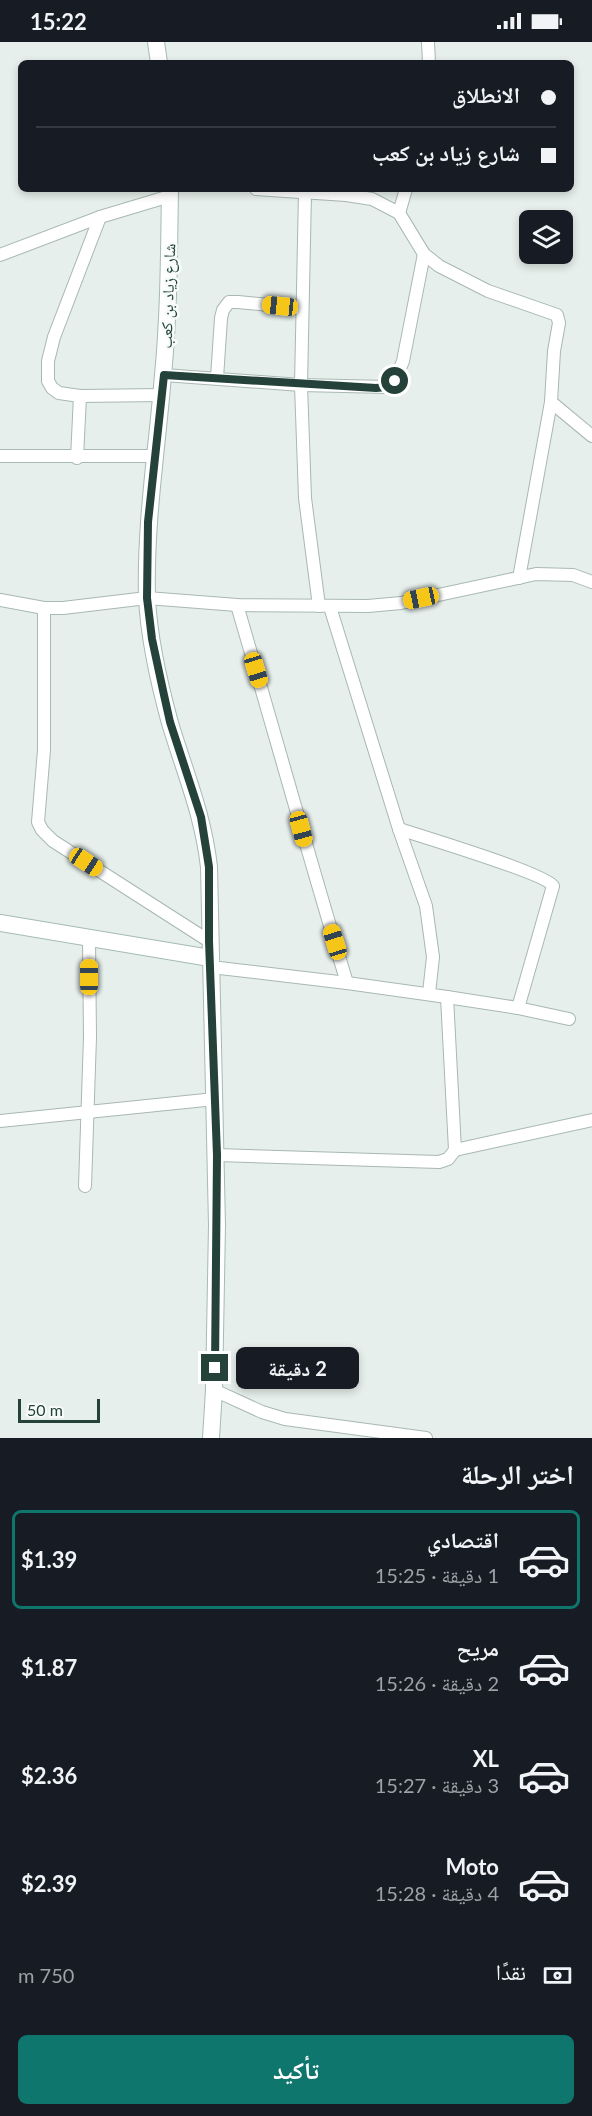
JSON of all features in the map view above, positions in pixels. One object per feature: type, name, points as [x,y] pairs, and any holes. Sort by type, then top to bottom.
[{"type":"street","points":[[156,42],[159,60]]},
{"type":"street","points":[[428,42],[429,60]]},
{"type":"street","points":[[0,255],[170,192]]},
{"type":"street","name":"شارع زياد بن كعب","points":[[170,192],[164,375],[148,522],[147,598],[152,639],[170,722],[201,817],[206,841],[217,1155],[214,1390],[211,1438]]},
{"type":"street","points":[[293,192],[372,199],[399,213],[424,254],[440,266],[474,284],[557,315],[559,323],[554,351],[551,402],[519,578]]},
{"type":"street","points":[[399,213],[405,192]]},
{"type":"street","points":[[305,193],[301,385],[305,498],[325,607],[426,906],[433,957],[429,993]]},
{"type":"street","points":[[100,217],[54,337],[48,361],[48,381],[51,388],[59,393],[80,396],[161,395]]},
{"type":"street","points":[[164,375],[301,385],[387,387],[395,381],[404,361],[424,254]]},
{"type":"street","points":[[217,378],[222,310],[229,303],[302,308]]},
{"type":"street","points":[[77,458],[80,396]]},
{"type":"street","points":[[551,402],[592,436]]},
{"type":"street","points":[[0,456],[77,458],[154,456]]},
{"type":"street","points":[[0,600],[44,608],[92,606],[147,598],[237,605],[368,606],[401,603],[519,578],[555,573],[573,575],[592,582]]},
{"type":"street","points":[[237,605],[347,983]]},
{"type":"street","points":[[44,608],[44,750],[38,822],[42,830],[53,841],[209,941]]},
{"type":"street","points":[[399,829],[524,871],[552,884],[553,888],[518,1008]]},
{"type":"street","points":[[0,923],[210,962],[429,993],[569,1019]]},
{"type":"street","points":[[85,1186],[88,1112],[89,938]]},
{"type":"street","points":[[447,997],[455,1150]]},
{"type":"street","points":[[0,1121],[215,1099]]},
{"type":"street","points":[[217,1155],[432,1163],[448,1159],[455,1150],[592,1120]]},
{"type":"street","points":[[214,1390],[262,1412],[285,1419],[426,1438]]},
{"type":"route","points":[[215,1368],[217,1155],[209,941],[209,867],[201,817],[170,722],[152,639],[147,598],[150,494],[164,375],[376,388],[387,387],[395,381]]}]
